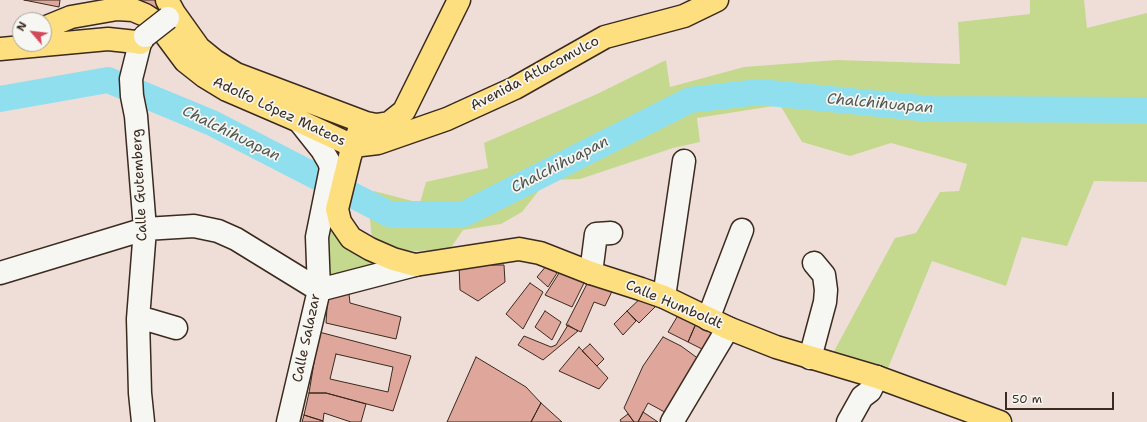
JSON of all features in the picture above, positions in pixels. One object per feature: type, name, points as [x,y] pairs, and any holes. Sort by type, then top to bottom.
[{"type":"main road","points":[[169,10],[199,48],[215,61],[236,74],[362,122],[376,125],[389,123],[404,111],[459,0]]},
{"type":"main road","name":"Avenida Atlacomulco","points":[[352,151],[447,119],[515,88],[605,37],[684,16],[717,0]]},
{"type":"main road","name":"Adolfo López Mateos","points":[[52,25],[70,17],[117,9],[132,10],[145,15],[156,22],[185,61],[204,76],[227,90],[299,121],[352,151]]},
{"type":"main road","points":[[0,49],[108,39],[136,42],[141,45]]},
{"type":"main road","points":[[0,45],[12,40]]},
{"type":"main road","points":[[362,122],[330,206],[351,238],[370,249],[393,259],[415,265]]},
{"type":"main road","name":"Calle Humboldt","points":[[415,265],[519,249],[540,253],[591,273],[641,288],[664,297],[728,328],[776,347],[810,358],[873,384],[1000,422]]},
{"type":"street","points":[[141,45],[169,10]]},
{"type":"street","name":"Calle Gutemberg","points":[[141,45],[131,79],[132,96],[136,116],[145,229],[138,319],[140,393],[143,422]]},
{"type":"street","name":"Calle Salazar","points":[[288,422],[319,290],[317,236],[330,206],[331,168],[329,162],[322,150],[299,121]]},
{"type":"street","points":[[664,297],[684,161]]},
{"type":"street","points":[[0,274],[145,229],[194,226],[218,231],[236,239],[319,290]]},
{"type":"street","points":[[708,319],[742,230]]},
{"type":"street","points":[[591,273],[596,234],[611,233]]},
{"type":"street","points":[[810,358],[825,302],[826,290],[824,275],[814,263]]},
{"type":"street","name":"Calle Humboldt","points":[[319,290],[415,265]]},
{"type":"street","points":[[138,319],[149,320],[176,328]]},
{"type":"street","points":[[672,422],[728,328]]},
{"type":"street","points":[[848,422],[862,397],[873,384]]},
{"type":"street","points":[[860,422],[872,402],[873,384]]},
{"type":"green space","points":[[1030,0],[1084,0],[1087,28],[1147,13],[1147,182],[1094,181],[1067,246],[1022,237],[1006,286],[932,261],[886,373],[832,355],[895,238],[916,233],[940,192],[959,191],[967,164],[891,143],[850,156],[802,142],[780,105],[697,118],[700,142],[673,148],[580,179],[547,180],[522,212],[501,224],[463,230],[450,249],[416,251],[393,249],[372,239],[369,210],[374,191],[420,203],[426,182],[488,168],[484,143],[597,94],[666,60],[670,87],[744,67],[837,60],[960,64],[958,22],[1030,14]]},
{"type":"green space","points":[[327,221],[344,244],[382,267],[330,277],[325,272]]},
{"type":"building","points":[[24,0],[60,0],[59,7]]},
{"type":"building","points":[[133,0],[160,0],[158,9],[144,2]]},
{"type":"building","points":[[459,265],[504,265],[505,282],[478,301],[460,290]]},
{"type":"building","points":[[547,265],[557,273],[548,287],[537,277]]},
{"type":"building","points":[[563,267],[588,275],[572,307],[545,295]]},
{"type":"building","points":[[591,276],[615,285],[605,306],[594,302],[581,332],[566,325]]},
{"type":"building","points":[[530,283],[543,292],[523,329],[506,314]]},
{"type":"building","points":[[328,293],[349,294],[350,303],[401,317],[396,339],[326,323]]},
{"type":"building","points":[[642,297],[658,304],[639,323],[627,311]]},
{"type":"building","points":[[545,311],[561,322],[552,340],[535,327]]},
{"type":"building","points":[[627,311],[636,321],[623,335],[614,324]]},
{"type":"building","points":[[680,312],[698,319],[688,342],[668,332]]},
{"type":"building","points":[[698,319],[718,330],[708,352],[688,342]]},
{"type":"building","points":[[568,325],[578,331],[543,360],[518,345],[524,336],[551,347],[556,345]]},
{"type":"building","points":[[319,332],[411,356],[393,411],[326,393],[309,393]],"holes":[[[336,354],[393,367],[388,392],[330,379]]]},
{"type":"building","points":[[663,337],[681,346],[703,362],[672,416],[648,403],[638,422],[634,422],[624,408],[643,366]]},
{"type":"building","points":[[590,344],[604,359],[597,366],[582,351]]},
{"type":"building","points":[[579,347],[608,378],[599,389],[559,371]]},
{"type":"building","points":[[476,357],[526,387],[541,403],[531,422],[447,422]]},
{"type":"building","points":[[309,393],[326,393],[366,404],[361,422],[351,422],[324,413],[323,421],[304,415]]},
{"type":"building","points":[[541,403],[562,422],[531,422]]},
{"type":"building","points":[[643,412],[658,422],[638,422]]},
{"type":"building","points":[[628,414],[634,422],[621,422],[620,420]]},
{"type":"building","points":[[304,415],[323,421],[323,422],[302,422]]},
{"type":"waterway","name":"Chalchihuapan","points":[[0,99],[108,80],[212,123],[389,214],[464,214],[690,100],[759,92],[931,109],[1147,110]]}]
